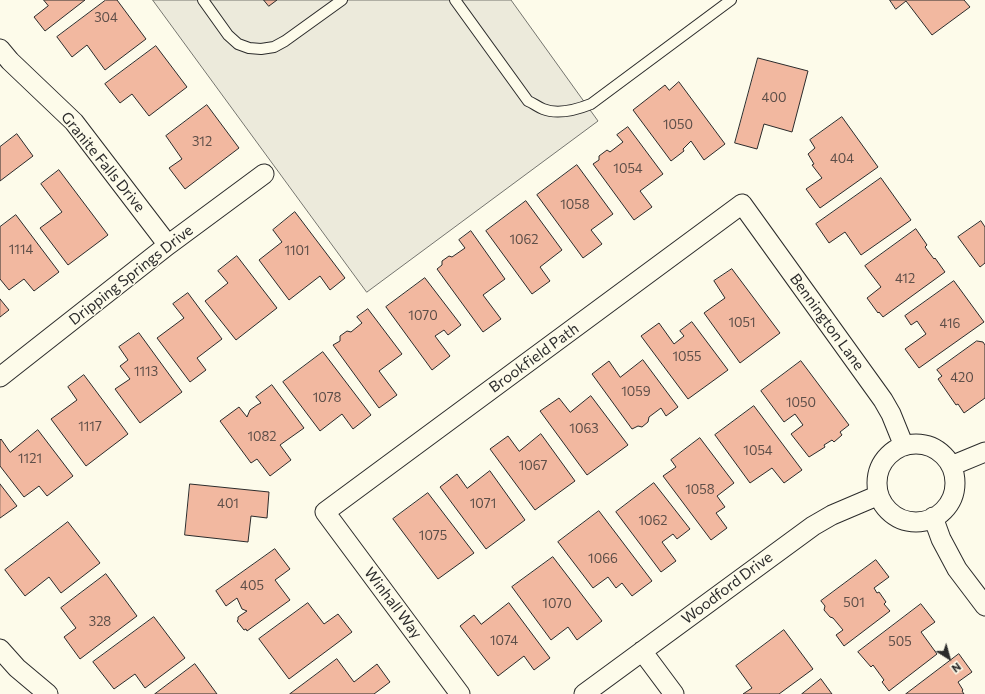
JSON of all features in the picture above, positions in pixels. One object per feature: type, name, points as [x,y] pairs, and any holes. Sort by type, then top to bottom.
[{"type":"street","name":"Granite Falls Drive","points":[[0,49],[10,61],[74,122],[168,245]]},
{"type":"street","name":"Dripping Springs Drive","points":[[0,377],[168,245],[264,174]]},
{"type":"street","name":"Bennington Lane","points":[[742,204],[883,400],[904,446]]},
{"type":"street","name":"Brookfield Path","points":[[325,512],[742,204]]},
{"type":"street","points":[[922,444],[931,447],[942,455],[951,466],[954,474],[954,491],[946,506],[933,517],[915,522],[897,517],[883,504],[877,485],[878,475],[881,465],[895,450],[904,446],[922,444]]},
{"type":"street","points":[[951,466],[985,452]]},
{"type":"street","name":"Woodford Drive","points":[[584,694],[813,526],[832,515],[879,495]]},
{"type":"street","name":"Winhall Way","points":[[325,512],[460,694]]},
{"type":"street","points":[[933,517],[941,539],[954,564],[985,606]]},
{"type":"street","points":[[0,649],[17,668],[48,694]]},
{"type":"street","points":[[642,651],[674,694]]},
{"type":"lane","points":[[203,0],[228,35],[238,44],[249,48],[261,49],[274,47],[285,41],[342,0]]},
{"type":"lane","points":[[455,0],[528,101],[543,109],[559,111],[576,110],[591,104],[731,0]]},
{"type":"shaded area","points":[[153,0],[511,0],[598,121],[367,292]]},
{"type":"building","points":[[44,0],[85,0],[45,31],[34,17],[48,6]]},
{"type":"building","points":[[106,0],[117,0],[146,39],[105,70],[87,45],[72,57],[57,37]]},
{"type":"building","points":[[264,0],[277,0],[269,6]]},
{"type":"building","points":[[890,0],[964,0],[970,7],[932,35],[906,1],[896,9]]},
{"type":"building","points":[[156,46],[187,87],[149,116],[132,94],[120,103],[105,84]]},
{"type":"building","points":[[758,58],[808,71],[792,132],[764,124],[757,149],[735,143]]},
{"type":"building","points":[[679,82],[725,144],[704,160],[691,141],[683,149],[684,151],[671,161],[633,110],[665,85],[669,90]]},
{"type":"building","points":[[207,105],[239,148],[185,189],[169,168],[182,159],[166,136]]},
{"type":"building","points":[[842,117],[878,167],[820,208],[806,189],[822,178],[812,165],[814,164],[808,154],[815,148],[810,140]]},
{"type":"building","points":[[628,127],[663,174],[640,191],[652,207],[634,220],[593,164],[599,160],[599,156],[607,150],[610,152],[623,142],[617,135]]},
{"type":"building","points":[[17,134],[33,156],[0,181],[0,147]]},
{"type":"building","points":[[577,165],[613,214],[591,230],[602,244],[583,258],[537,195]]},
{"type":"building","points":[[59,170],[108,235],[68,265],[40,228],[62,212],[41,184]]},
{"type":"building","points":[[881,178],[911,220],[861,255],[845,232],[829,243],[816,224]]},
{"type":"building","points":[[526,201],[562,250],[540,267],[550,281],[532,294],[486,231]]},
{"type":"building","points":[[295,212],[345,278],[330,290],[320,276],[289,300],[259,260],[282,242],[273,230]]},
{"type":"building","points":[[16,215],[59,272],[34,291],[24,279],[9,290],[0,279],[0,227]]},
{"type":"building","points":[[981,221],[985,227],[985,263],[980,267],[958,237]]},
{"type":"building","points":[[916,229],[927,245],[925,247],[945,272],[883,317],[879,312],[878,313],[867,298],[881,287],[865,266]]},
{"type":"building","points":[[471,231],[505,279],[483,295],[501,319],[483,332],[437,269],[442,265],[442,261],[449,256],[452,257],[465,248],[459,240]]},
{"type":"building","points":[[237,256],[277,308],[236,340],[205,301],[228,283],[218,271]]},
{"type":"building","points":[[732,269],[780,333],[740,363],[704,313],[725,298],[714,281]]},
{"type":"building","points":[[425,278],[461,325],[448,335],[444,330],[435,336],[450,356],[432,370],[386,307]]},
{"type":"building","points":[[954,281],[984,322],[919,368],[905,349],[926,334],[917,321],[911,325],[905,316]]},
{"type":"building","points":[[188,293],[222,339],[197,358],[206,370],[190,382],[157,338],[184,318],[173,304]]},
{"type":"building","points":[[0,299],[9,310],[0,317]]},
{"type":"building","points":[[368,309],[402,354],[379,371],[397,395],[379,408],[333,345],[340,341],[340,336],[347,331],[351,332],[362,323],[357,317]]},
{"type":"building","points":[[692,322],[728,370],[688,399],[641,336],[659,323],[674,344],[684,336],[680,331]]},
{"type":"building","points":[[139,333],[182,392],[140,423],[115,389],[130,379],[120,366],[128,360],[119,347]]},
{"type":"building","points":[[977,341],[983,342],[985,345],[985,398],[964,413],[958,404],[956,405],[938,379],[942,376],[937,370]]},
{"type":"building","points":[[323,352],[371,415],[353,429],[342,414],[320,431],[283,382]]},
{"type":"building","points":[[643,360],[678,407],[666,416],[661,408],[649,417],[648,422],[642,427],[638,426],[632,429],[592,374],[609,361],[620,377]]},
{"type":"building","points":[[801,361],[849,425],[840,432],[842,435],[834,442],[832,440],[824,445],[825,447],[809,457],[791,434],[803,425],[795,414],[784,422],[761,391]]},
{"type":"building","points":[[84,375],[128,434],[86,466],[51,419],[77,400],[68,387]]},
{"type":"building","points":[[272,385],[304,428],[280,445],[291,460],[270,476],[257,459],[251,463],[220,421],[239,407],[247,417],[250,410],[261,403],[256,397]]},
{"type":"building","points":[[591,396],[628,445],[587,475],[540,411],[559,398],[570,412]]},
{"type":"building","points":[[754,406],[802,470],[784,483],[772,468],[750,483],[715,435]]},
{"type":"building","points":[[38,430],[73,476],[47,496],[39,486],[24,497],[0,466],[0,440],[1,439],[10,452]]},
{"type":"building","points":[[541,434],[575,481],[535,510],[490,449],[508,436],[519,451]]},
{"type":"building","points":[[700,438],[734,483],[717,496],[725,507],[716,513],[727,528],[711,540],[663,476],[676,467],[671,460]]},
{"type":"building","points":[[490,471],[525,520],[486,549],[440,487],[457,474],[467,488]]},
{"type":"building","points":[[654,483],[690,529],[677,539],[673,534],[662,542],[676,561],[661,572],[616,512]]},
{"type":"building","points":[[0,484],[17,506],[0,518]]},
{"type":"building","points":[[190,484],[269,492],[267,518],[251,516],[248,542],[185,535]]},
{"type":"building","points":[[428,493],[474,553],[438,579],[393,519]]},
{"type":"building","points":[[599,511],[652,581],[632,596],[622,583],[616,588],[608,577],[593,588],[558,542]]},
{"type":"building","points":[[68,522],[100,563],[61,593],[49,577],[25,596],[5,570]]},
{"type":"building","points":[[275,549],[290,569],[275,580],[290,600],[247,631],[246,629],[244,630],[237,621],[238,617],[247,611],[242,609],[237,598],[226,606],[216,591]]},
{"type":"building","points":[[553,557],[602,621],[577,640],[568,627],[551,640],[512,587]]},
{"type":"building","points":[[876,560],[889,577],[874,588],[886,602],[884,604],[890,611],[844,646],[836,635],[843,630],[824,610],[825,606],[821,601]]},
{"type":"building","points":[[106,574],[137,616],[80,659],[64,637],[76,628],[61,608]]},
{"type":"building","points":[[308,603],[324,624],[338,614],[352,632],[289,679],[259,639]]},
{"type":"building","points":[[509,603],[550,658],[534,670],[524,656],[498,676],[460,626],[474,615],[481,624]]},
{"type":"building","points":[[921,604],[935,622],[921,632],[937,654],[889,691],[882,682],[884,680],[873,665],[871,667],[858,652]]},
{"type":"building","points":[[154,617],[185,658],[145,688],[135,674],[114,689],[93,662]]},
{"type":"building","points":[[784,630],[813,669],[779,694],[743,694],[752,688],[736,666]]},
{"type":"building","points":[[959,654],[972,672],[958,682],[964,694],[906,694]]},
{"type":"building","points":[[337,659],[354,682],[377,664],[390,682],[374,694],[290,694]]},
{"type":"building","points":[[195,664],[217,694],[155,694]]},
{"type":"building","points":[[821,679],[832,694],[802,694]]}]
